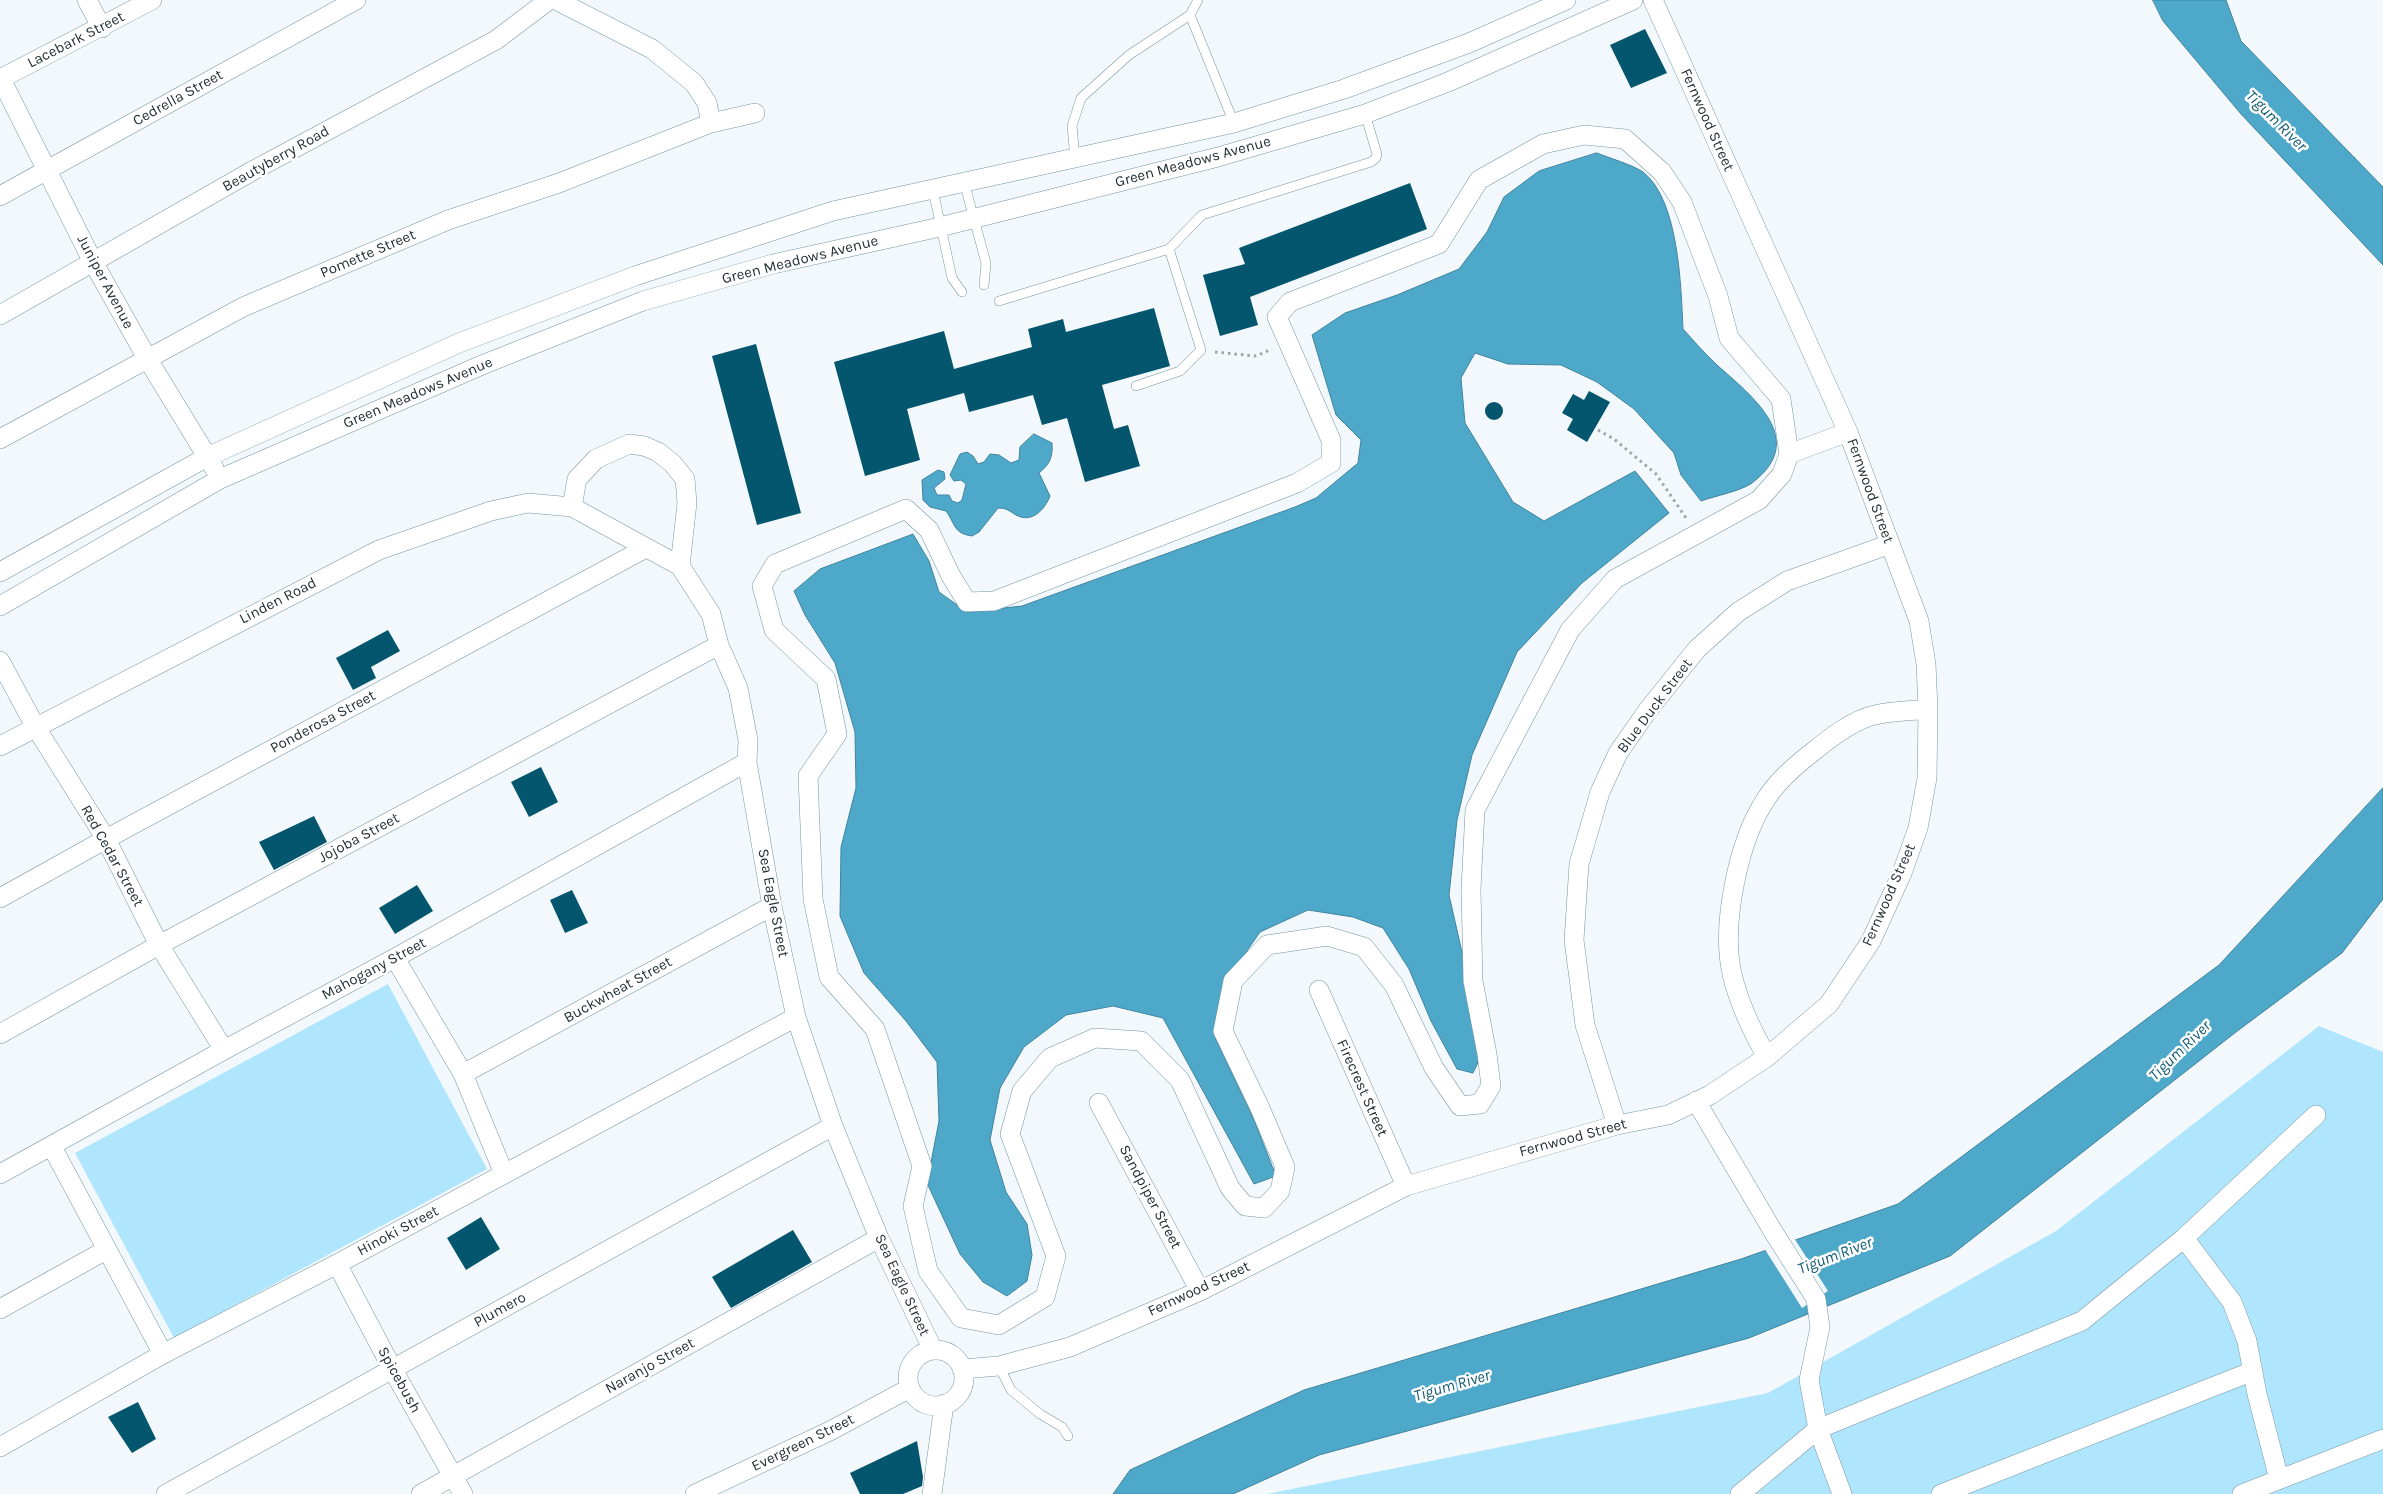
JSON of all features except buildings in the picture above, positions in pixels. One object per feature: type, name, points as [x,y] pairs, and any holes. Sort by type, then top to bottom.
[{"type":"street","points":[[87,0],[102,28]]},
{"type":"street","name":"Lacebark Street","points":[[1,79],[102,28],[152,0]]},
{"type":"street","name":"Cedrella Street","points":[[0,196],[356,0]]},
{"type":"street","name":"Beautyberry Road","points":[[0,315],[254,170],[496,40],[549,0]]},
{"type":"street","points":[[556,0],[652,49],[694,83],[707,103],[711,123]]},
{"type":"street","name":"Green Meadows Avenue","points":[[0,572],[207,457],[459,343],[635,276],[833,211],[1234,123],[1344,89],[1469,43],[1566,0]]},
{"type":"street","name":"Green Meadows Avenue","points":[[0,606],[220,479],[482,365],[644,301],[772,264],[940,227],[1218,157],[1366,114],[1448,82],[1633,0]]},
{"type":"street","name":"Fernwood Street","points":[[962,1370],[998,1366],[1070,1347],[1200,1291],[1406,1186],[1617,1125],[1668,1116],[1696,1102],[1767,1058],[1829,1004],[1870,941],[1894,890],[1918,828],[1926,778],[1928,709],[1926,664],[1919,621],[1848,432],[1653,0]]},
{"type":"street","name":"Juniper Avenue","points":[[1,79],[93,262],[146,358],[220,479]]},
{"type":"street","name":"Pomette Street","points":[[0,439],[243,306],[448,220],[559,183],[711,123],[755,113]]},
{"type":"street","points":[[1584,135],[1626,139],[1662,172],[1682,202],[1718,296],[1729,338],[1781,399],[1789,454],[1782,474],[1759,500],[1615,579],[1570,630],[1476,810],[1471,889],[1472,981],[1487,1054],[1491,1086],[1480,1104],[1460,1106],[1434,1068],[1394,984],[1364,947],[1327,936],[1267,945],[1233,981],[1223,1031],[1260,1108],[1285,1167],[1280,1191],[1264,1208],[1246,1206],[1230,1188],[1180,1080],[1141,1041],[1095,1038],[1050,1058],[1022,1092],[1010,1134],[1056,1256],[1046,1297],[999,1325],[961,1318],[928,1271],[913,1206],[922,1166],[875,1029],[829,977],[813,899],[808,776],[836,734],[826,679],[774,630],[762,586],[775,564],[906,509],[929,530],[951,576],[967,602],[994,602],[1297,483],[1331,463],[1331,440],[1277,317],[1290,302],[1439,244],[1479,180],[1543,144],[1584,135]]},
{"type":"street","points":[[1789,454],[1848,432]]},
{"type":"street","points":[[572,507],[577,479],[596,458],[628,444],[644,446],[658,452],[673,464],[685,479],[687,504],[680,566]]},
{"type":"street","name":"Linden Road","points":[[0,746],[35,726],[379,550],[491,512],[519,505],[528,503],[572,507]]},
{"type":"street","name":"Sea Eagle Street","points":[[572,507],[680,566],[711,614],[719,644],[738,688],[748,740],[747,762],[772,906],[796,1017],[833,1126],[879,1238],[933,1350]]},
{"type":"street","name":"Blue Duck Street","points":[[1617,1125],[1585,1025],[1574,940],[1579,864],[1600,792],[1618,753],[1648,710],[1697,649],[1738,612],[1787,580],[1890,544]]},
{"type":"street","name":"Ponderosa Street","points":[[0,898],[106,838],[646,548]]},
{"type":"street","name":"Jojoba Street","points":[[0,1034],[159,945],[719,644]]},
{"type":"street","name":"Red Cedar Street","points":[[0,661],[35,726],[106,838],[159,945],[224,1050]]},
{"type":"street","points":[[1767,1058],[1752,1032],[1741,1006],[1732,972],[1728,928],[1732,893],[1751,830],[1766,798],[1797,764],[1834,734],[1875,715],[1928,709]]},
{"type":"street","name":"Mahogany Street","points":[[0,1174],[395,958],[747,762]]},
{"type":"street","name":"Buckwheat Street","points":[[463,1074],[772,906]]},
{"type":"street","points":[[395,958],[463,1074],[504,1174]]},
{"type":"street","name":"Firecrest Street","points":[[1319,990],[1406,1186]]},
{"type":"street","name":"Hinoki Street","points":[[0,1447],[163,1354],[337,1264],[796,1017]]},
{"type":"street","points":[[1696,1102],[1774,1233],[1816,1299],[1820,1327],[1808,1380],[1818,1429],[1842,1494]]},
{"type":"street","name":"Sandpiper Street","points":[[1100,1103],[1200,1291]]},
{"type":"street","points":[[1740,1494],[1818,1429],[2082,1321],[2184,1238],[2316,1115]]},
{"type":"street","name":"Plumero","points":[[166,1494],[833,1126]]},
{"type":"street","points":[[52,1147],[163,1354]]},
{"type":"street","name":"Naranjo Street","points":[[421,1494],[879,1238]]},
{"type":"street","points":[[2184,1238],[2232,1302],[2247,1341],[2256,1394],[2279,1479]]},
{"type":"street","points":[[0,1309],[106,1250]]},
{"type":"street","name":"Spicebush","points":[[337,1264],[393,1370],[463,1494]]},
{"type":"street","points":[[933,1350],[948,1352],[954,1356],[962,1370],[962,1387],[958,1394],[944,1404],[934,1406],[924,1403],[915,1397],[910,1388],[908,1378],[910,1368],[915,1359],[923,1352],[933,1350]]},
{"type":"street","points":[[1941,1494],[2253,1371]]},
{"type":"street","name":"Evergreen Street","points":[[695,1494],[830,1431],[910,1388]]},
{"type":"street","points":[[932,1494],[944,1404]]},
{"type":"street","points":[[2242,1494],[2383,1438]]},
{"type":"lane","points":[[1075,158],[1072,126],[1081,98],[1129,55],[1190,15],[1198,0]]},
{"type":"lane","points":[[1190,15],[1234,123]]},
{"type":"lane","points":[[999,301],[1168,249],[1202,215],[1371,162],[1376,158],[1377,154],[1366,114]]},
{"type":"lane","points":[[964,182],[986,263],[984,285]]},
{"type":"lane","points":[[933,190],[952,278],[962,292]]},
{"type":"lane","points":[[1136,386],[1180,371],[1201,350],[1168,249]]},
{"type":"lane","points":[[998,1366],[1011,1390],[1040,1414],[1062,1427],[1068,1436]]},
{"type":"path","points":[[1201,350],[1256,356],[1288,342]]},
{"type":"path","points":[[1598,430],[1614,439],[1656,474],[1696,533]]},
{"type":"shaded area","points":[[388,984],[487,1169],[174,1338],[75,1153]]},
{"type":"shaded area","points":[[2319,1026],[2383,1052],[2383,1494],[1267,1494],[1768,1393],[2056,1231]]},
{"type":"water","name":"Tigum River","points":[[2153,0],[2226,0],[2241,41],[2383,187],[2383,265],[2241,114],[2163,21]]},
{"type":"water","points":[[1597,153],[1639,169],[1655,185],[1664,202],[1676,245],[1683,329],[1759,405],[1769,420],[1775,435],[1776,451],[1768,467],[1752,483],[1735,491],[1701,501],[1681,475],[1674,453],[1634,409],[1597,382],[1561,365],[1508,364],[1475,353],[1461,378],[1465,423],[1513,502],[1544,521],[1635,471],[1669,513],[1582,583],[1517,652],[1472,755],[1457,820],[1449,895],[1466,970],[1480,1058],[1473,1073],[1457,1069],[1431,1021],[1409,969],[1383,928],[1353,917],[1308,910],[1260,932],[1224,984],[1216,1040],[1254,1120],[1276,1176],[1254,1184],[1163,1018],[1113,1006],[1066,1015],[1024,1047],[1000,1088],[990,1140],[1006,1192],[1027,1224],[1032,1255],[1027,1281],[1007,1296],[983,1282],[960,1254],[927,1183],[939,1121],[937,1062],[906,1021],[864,973],[840,916],[841,847],[856,788],[855,732],[835,663],[805,615],[794,591],[820,569],[913,534],[929,561],[939,592],[967,612],[1022,606],[1316,498],[1358,463],[1361,440],[1336,415],[1312,335],[1345,313],[1397,295],[1459,269],[1487,232],[1504,197],[1539,171]]},
{"type":"water","points":[[1034,434],[1052,443],[1050,460],[1039,473],[1050,496],[1045,506],[1037,514],[1027,518],[1016,515],[1006,509],[998,508],[979,532],[972,536],[961,533],[946,511],[930,507],[923,500],[922,480],[938,470],[944,472],[945,479],[934,488],[937,495],[949,495],[952,501],[958,503],[962,500],[966,484],[961,480],[954,481],[950,475],[960,454],[967,452],[973,456],[978,464],[984,462],[990,454],[999,455],[1011,463],[1019,460],[1020,447]]},
{"type":"water","name":"Tigum River","points":[[2383,788],[2383,899],[2342,953],[2236,1032],[1950,1256],[1749,1338],[1319,1455],[1233,1494],[1113,1494],[1130,1470],[1304,1390],[1741,1259],[1898,1204],[2219,965]]},
{"type":"pier","points":[[1794,1238],[1828,1291],[1802,1308],[1764,1248]]}]
